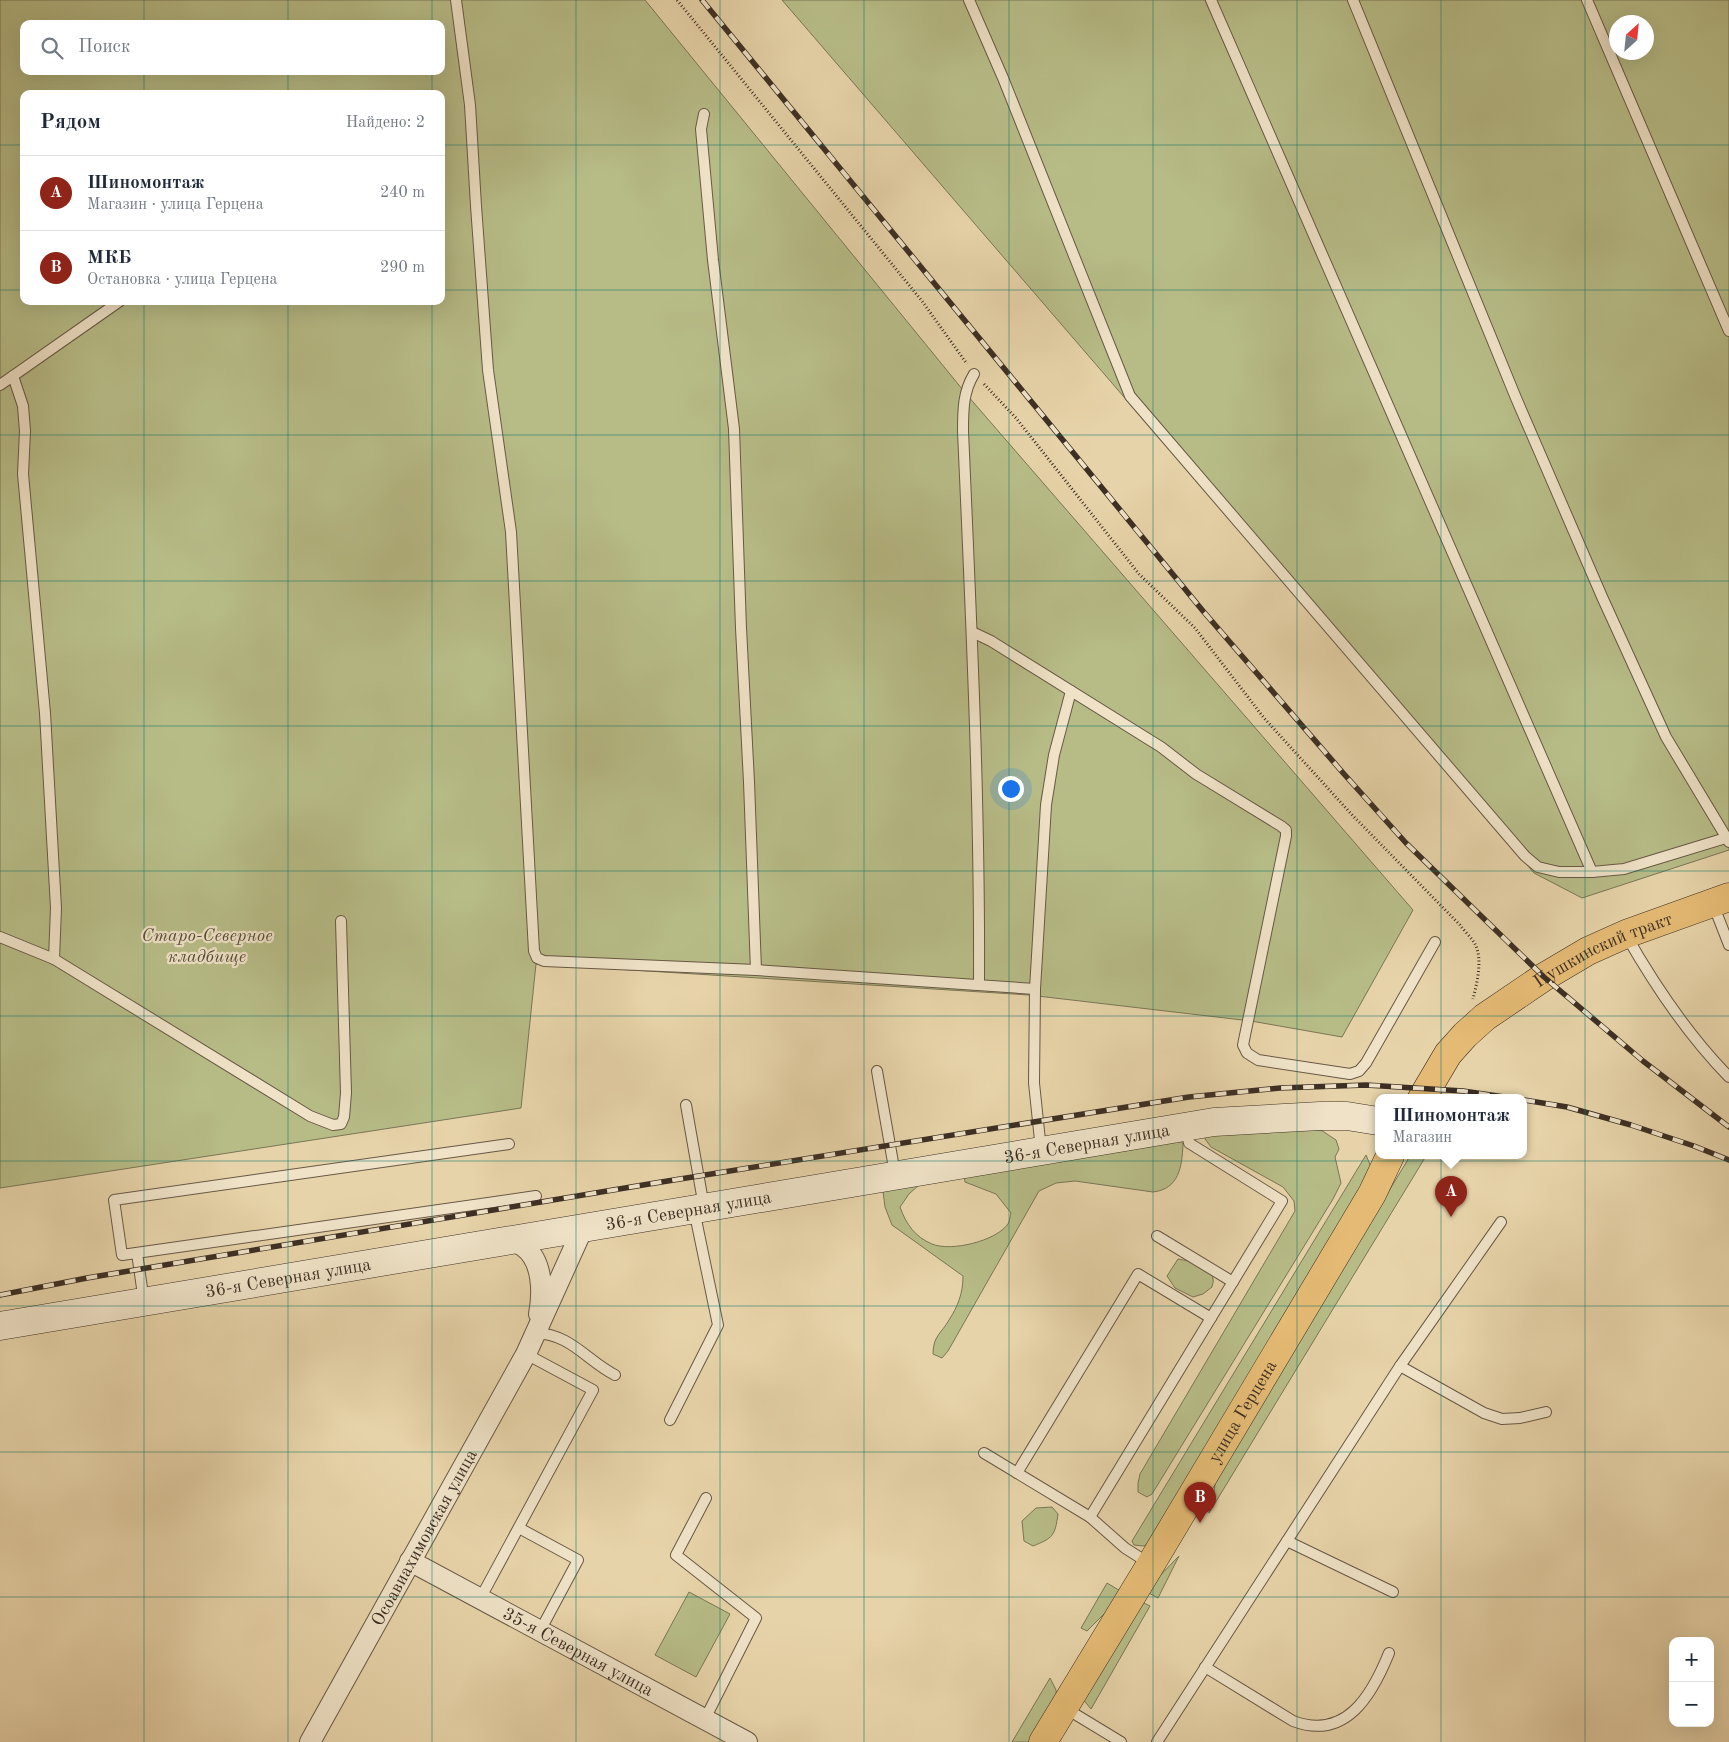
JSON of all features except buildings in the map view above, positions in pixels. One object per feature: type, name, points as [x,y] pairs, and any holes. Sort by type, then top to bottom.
[{"type":"main road","name":"Пушкинский тракт","points":[[1481,1021],[1544,977],[1581,955],[1626,934],[1721,899]]},
{"type":"main road","points":[[1424,1094],[1448,1054],[1481,1021]]},
{"type":"main road","name":"36-я Северная улица","points":[[0,1326],[1214,1122],[1320,1116],[1348,1116],[1375,1120]]},
{"type":"main road","name":"улица Герцена","points":[[1043,1742],[1372,1194],[1389,1159]]},
{"type":"street","name":"Осоавиахимовская улица","points":[[310,1742],[526,1354],[583,1228]]},
{"type":"street","name":"Осоавиахимовская улица","points":[[510,1240],[525,1247],[536,1262],[541,1282],[541,1306],[535,1333]]},
{"type":"street","name":"35-я Северная улица","points":[[410,1561],[747,1742]]},
{"type":"lane","points":[[456,0],[470,105],[488,370],[511,532],[534,951],[537,958],[544,961],[756,970],[1035,989]]},
{"type":"lane","points":[[969,0],[1003,78],[1130,396],[1525,856],[1538,867],[1552,870],[1592,872],[1624,869],[1729,839],[1666,738],[1603,599],[1516,398],[1353,0]]},
{"type":"lane","points":[[1211,0],[1592,872]]},
{"type":"lane","points":[[1587,0],[1729,331]]},
{"type":"lane","points":[[704,114],[701,129],[713,260],[734,430],[756,970]]},
{"type":"lane","points":[[0,385],[114,305]]},
{"type":"lane","points":[[974,374],[967,385],[963,413],[980,896],[979,985]]},
{"type":"lane","points":[[14,376],[23,406],[25,431],[23,474],[46,713],[56,908],[54,959]]},
{"type":"lane","points":[[972,632],[991,641],[1161,747],[1196,774],[1286,830],[1243,1045],[1247,1053],[1258,1060],[1350,1074],[1359,1071],[1366,1063],[1435,942]]},
{"type":"lane","points":[[1041,1151],[1034,1084],[1035,989],[1046,804],[1054,755],[1070,690]]},
{"type":"lane","points":[[1721,899],[1729,945]]},
{"type":"lane","points":[[0,937],[54,959],[310,1116],[333,1125],[341,1124],[344,1117],[346,1093],[341,921]]},
{"type":"lane","points":[[1626,934],[1651,979],[1708,1055],[1729,1078]]},
{"type":"lane","points":[[877,1071],[896,1175]]},
{"type":"lane","points":[[670,1420],[718,1325],[699,1208],[686,1105]]},
{"type":"lane","points":[[1090,1518],[1282,1201],[1189,1143],[1186,1127]]},
{"type":"lane","points":[[509,1144],[114,1200],[122,1255],[536,1196]]},
{"type":"lane","points":[[1157,1742],[1400,1366],[1501,1222]]},
{"type":"lane","points":[[1157,1236],[1233,1282]]},
{"type":"lane","points":[[137,1253],[144,1303]]},
{"type":"lane","points":[[1017,1473],[1138,1274],[1211,1318]]},
{"type":"lane","points":[[535,1333],[546,1333],[560,1337],[615,1375]]},
{"type":"lane","points":[[480,1598],[592,1390],[526,1354]]},
{"type":"lane","points":[[1400,1366],[1484,1413],[1502,1419],[1520,1418],[1546,1412]]},
{"type":"lane","points":[[984,1453],[1090,1518],[1126,1548],[1151,1564]]},
{"type":"lane","points":[[704,1719],[756,1618],[676,1555],[706,1498]]},
{"type":"lane","points":[[518,1528],[578,1560],[540,1631]]},
{"type":"lane","points":[[1287,1541],[1392,1592]]},
{"type":"lane","points":[[1205,1667],[1293,1721],[1305,1725],[1320,1726],[1339,1721],[1354,1712],[1378,1680],[1389,1653]]},
{"type":"lane","points":[[1064,1707],[1121,1742]]},
{"type":"path","points":[[677,0],[922,301],[974,374],[1016,418],[1139,574],[1194,628],[1264,718],[1354,817],[1460,925],[1475,944],[1478,956],[1477,984],[1470,1006],[1481,1021]]},
{"type":"green space","name":"Старо-Северное кладбище","points":[[0,0],[645,0],[967,395],[1413,910],[1342,1037],[1251,1021],[1029,995],[536,964],[521,1108],[0,1188]]},
{"type":"green space","points":[[782,0],[1729,0],[1729,850],[1582,898],[1534,873]]},
{"type":"green space","points":[[1321,1130],[1336,1140],[1339,1149],[1335,1157],[1341,1183],[1152,1494],[1147,1497],[1138,1492],[1140,1474],[1295,1211],[1294,1201],[1283,1187],[1211,1147],[1205,1139],[1207,1131]]},
{"type":"green space","points":[[1177,1137],[1183,1144],[1180,1169],[1174,1182],[1162,1190],[1153,1192],[1075,1181],[1056,1183],[1039,1191],[948,1351],[942,1358],[933,1354],[934,1343],[949,1320],[961,1294],[963,1276],[892,1225],[885,1207],[883,1191],[920,1184],[909,1194],[900,1207],[908,1224],[916,1234],[932,1244],[950,1247],[961,1246],[984,1240],[1002,1230],[1008,1224],[1011,1213],[996,1194],[965,1182],[964,1175]]},
{"type":"green space","points":[[1366,1155],[1371,1167],[1369,1182],[1155,1539],[1144,1546],[1134,1545],[1132,1541]]},
{"type":"green space","points":[[1408,1159],[1424,1159],[1209,1513],[1217,1476]]},
{"type":"green space","points":[[1178,1259],[1199,1264],[1209,1270],[1212,1274],[1212,1287],[1203,1294],[1193,1297],[1175,1288],[1167,1276]]},
{"type":"green space","points":[[1052,1507],[1058,1514],[1056,1527],[1052,1535],[1045,1541],[1033,1546],[1024,1541],[1022,1521],[1036,1508]]},
{"type":"green space","points":[[1179,1556],[1158,1598],[1145,1591]]},
{"type":"green space","points":[[1107,1583],[1122,1592],[1115,1603],[1087,1631],[1081,1628]]},
{"type":"green space","points":[[689,1592],[730,1614],[696,1677],[655,1655]]},
{"type":"green space","points":[[1138,1600],[1150,1606],[1091,1709],[1082,1698]]},
{"type":"green space","points":[[1050,1678],[1056,1690],[1057,1701],[1033,1742],[1012,1742]]},
{"type":"railway","points":[[702,0],[1203,611],[1406,843],[1544,977],[1643,1061],[1729,1127]]},
{"type":"railway","points":[[0,1295],[87,1278],[649,1184],[1189,1097],[1280,1088],[1366,1085],[1484,1094]]},
{"type":"railway","points":[[1527,1100],[1567,1107],[1631,1125],[1729,1160]]},
{"type":"place","name":"Шиномонтаж","points":[[1451,1217]]},
{"type":"place","name":"МКБ","points":[[1200,1523]]}]
